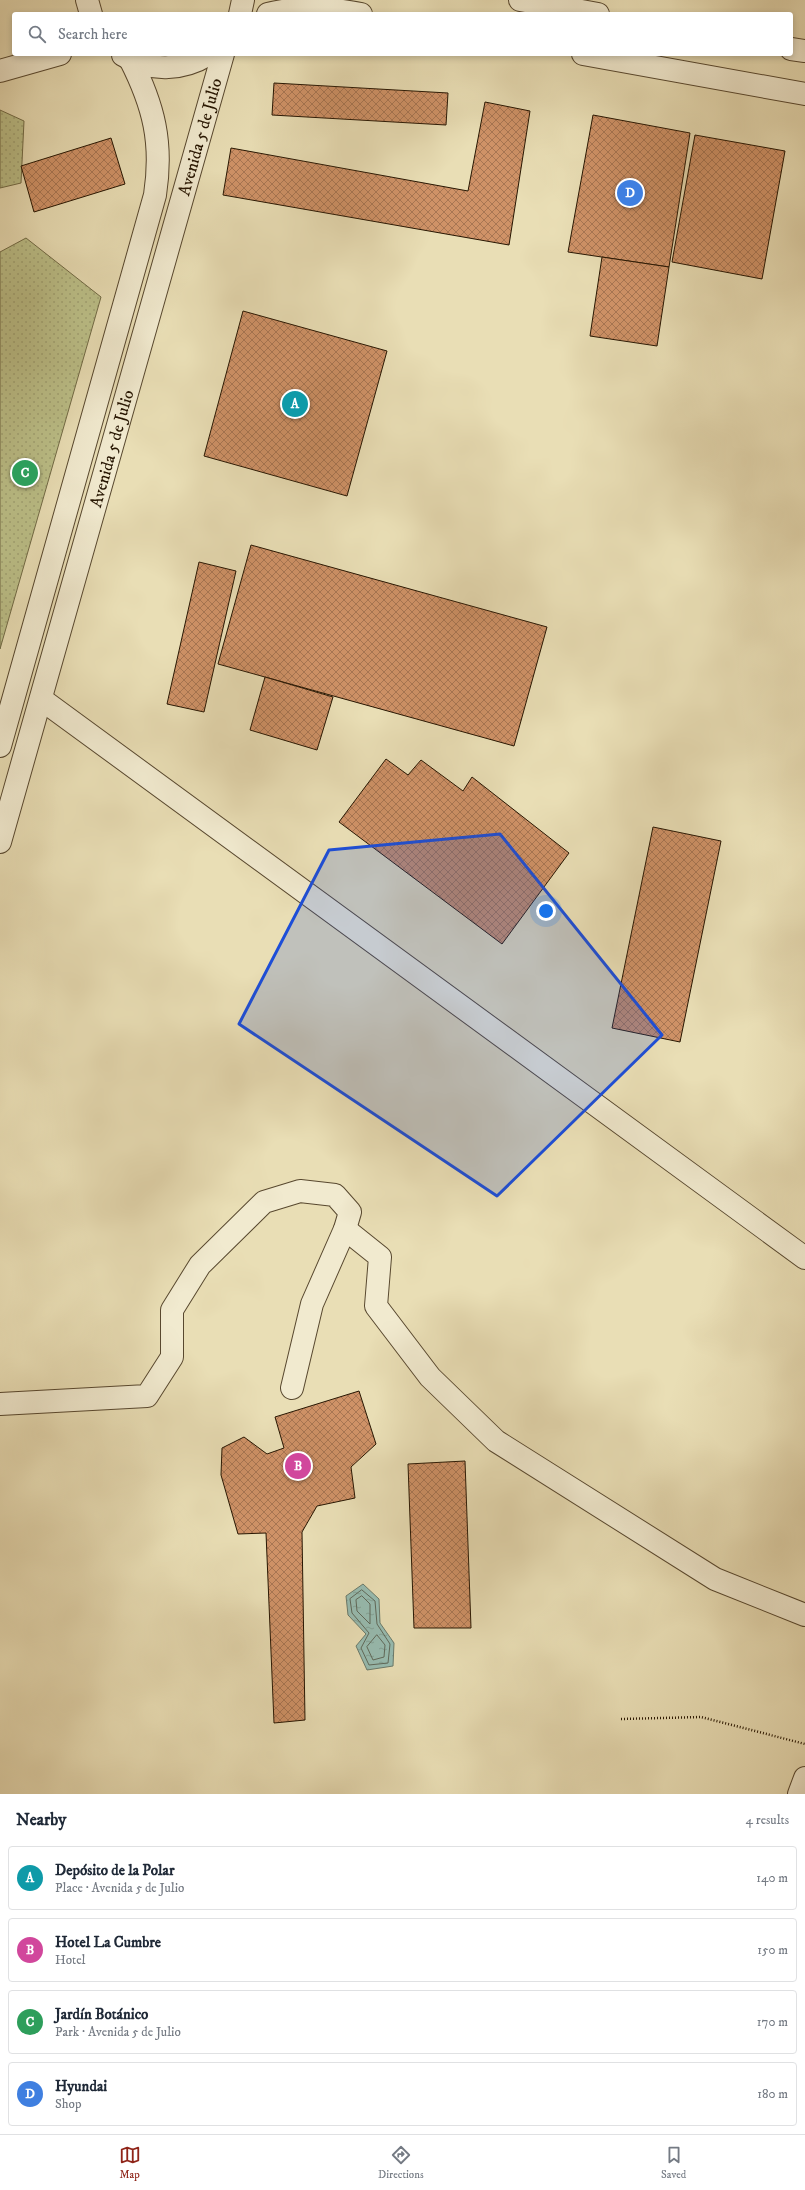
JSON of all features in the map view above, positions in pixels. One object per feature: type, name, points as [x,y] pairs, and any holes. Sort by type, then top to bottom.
[{"type":"street","points":[[88,0],[91,12]]},
{"type":"street","points":[[240,12],[243,0]]},
{"type":"street","points":[[520,0],[587,12]]},
{"type":"street","points":[[282,12],[311,8],[329,8],[350,12]]},
{"type":"street","points":[[793,49],[805,51]]},
{"type":"street","points":[[0,71],[53,56]]},
{"type":"street","points":[[126,57],[147,66],[165,68],[183,66],[205,56]]},
{"type":"street","name":"Avenida 5 de Julio","points":[[0,842],[222,56]]},
{"type":"street","points":[[594,56],[805,94]]},
{"type":"street","name":"Avenida 5 de Julio","points":[[0,746],[156,195],[159,172],[159,148],[155,120],[148,98],[126,57]]},
{"type":"street","points":[[41,699],[805,1258]]},
{"type":"street","points":[[0,1404],[147,1396],[172,1357],[172,1310],[200,1265],[264,1202],[300,1191],[335,1195],[350,1212],[345,1229],[312,1304],[292,1388]]},
{"type":"street","points":[[345,1229],[380,1257],[376,1306],[430,1377],[496,1441],[715,1579],[805,1615]]},
{"type":"street","points":[[799,1794],[805,1778]]},
{"type":"path","points":[[621,1719],[701,1717],[805,1744]]},
{"type":"highlighted area","points":[[500,834],[662,1035],[497,1196],[239,1024],[329,850]]},
{"type":"green space","points":[[0,110],[24,121],[21,183],[0,188]]},
{"type":"green space","points":[[26,238],[101,297],[0,649],[0,252]]},
{"type":"water","points":[[363,1584],[379,1599],[380,1623],[394,1643],[393,1666],[367,1670],[356,1646],[366,1634],[348,1615],[346,1596]]},
{"type":"building","points":[[274,83],[448,93],[446,125],[272,115]]},
{"type":"building","points":[[485,102],[530,111],[509,245],[223,195],[231,148],[468,191]]},
{"type":"building","points":[[593,115],[690,133],[669,267],[568,252]]},
{"type":"building","points":[[695,135],[785,151],[762,279],[672,262]]},
{"type":"building","points":[[111,138],[125,184],[34,212],[21,166]]},
{"type":"building","points":[[602,257],[669,267],[657,346],[590,336]]},
{"type":"building","points":[[243,311],[387,351],[347,496],[204,456]]},
{"type":"building","points":[[251,545],[547,627],[514,746],[218,664]]},
{"type":"building","points":[[199,562],[236,571],[204,712],[167,704]]},
{"type":"building","points":[[265,677],[333,697],[317,750],[250,730]]},
{"type":"building","points":[[386,759],[408,775],[421,760],[463,791],[472,777],[569,853],[502,944],[339,822]]},
{"type":"building","points":[[653,827],[721,841],[680,1042],[612,1028]]},
{"type":"building","points":[[359,1391],[376,1444],[351,1467],[355,1498],[317,1506],[302,1532],[305,1720],[274,1723],[266,1533],[238,1534],[221,1475],[222,1448],[244,1437],[267,1454],[284,1448],[275,1417]]},
{"type":"building","points":[[465,1461],[471,1628],[414,1628],[408,1464]]},
{"type":"place","name":"Hyundai","points":[[630,193]]},
{"type":"place","name":"Depósito de la Polar","points":[[295,404]]},
{"type":"place","name":"Jardín Botánico","points":[[25,473]]},
{"type":"place","name":"Hotel La Cumbre","points":[[298,1466]]}]
